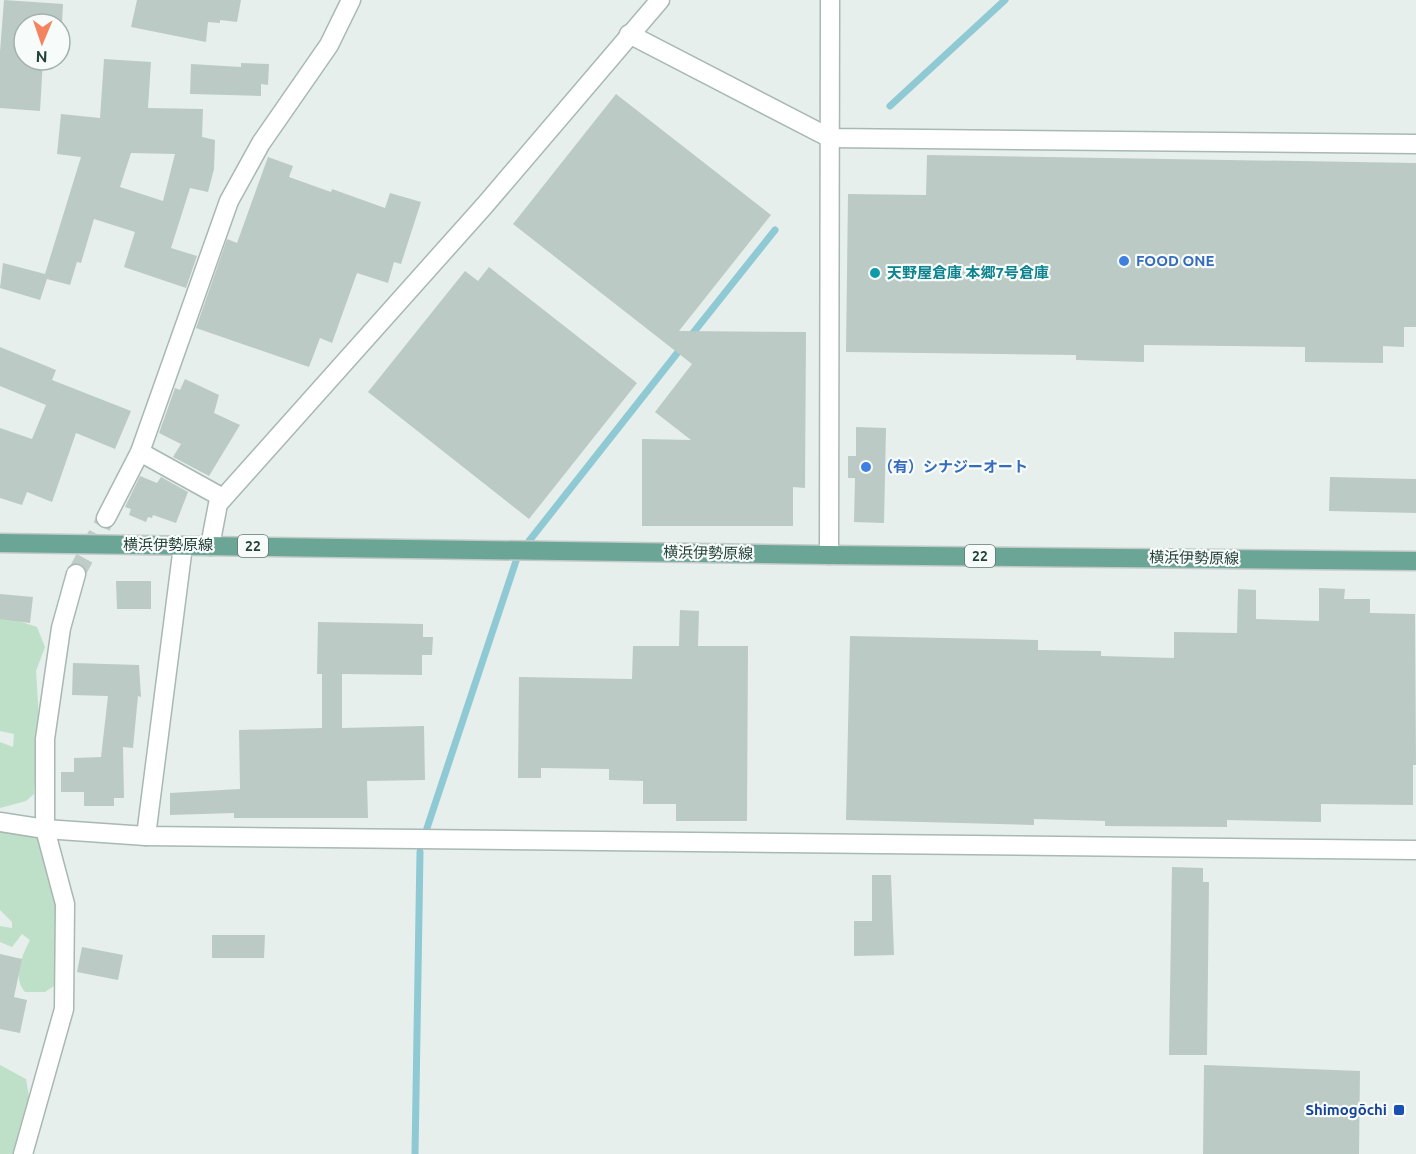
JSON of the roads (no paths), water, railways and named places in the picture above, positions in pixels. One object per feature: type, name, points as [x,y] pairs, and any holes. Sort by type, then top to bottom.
[{"type":"main road","name":"横浜伊勢原線","points":[[0,543],[1416,561]]},
{"type":"street","points":[[106,518],[140,452],[229,201],[261,143],[329,45],[351,0]]},
{"type":"street","points":[[210,546],[218,504],[485,205],[660,0]]},
{"type":"street","points":[[829,555],[830,0]]},
{"type":"street","points":[[629,34],[830,138],[1416,144]]},
{"type":"street","points":[[140,452],[223,498]]},
{"type":"street","points":[[146,836],[183,546]]},
{"type":"street","points":[[23,1154],[64,1009],[65,904],[45,829],[45,739],[61,628],[76,574]]},
{"type":"street","points":[[0,822],[45,829],[146,836],[1416,850]]},
{"type":"waterway","points":[[890,106],[1005,0]]},
{"type":"waterway","points":[[689,338],[775,230]]},
{"type":"waterway","points":[[427,828],[518,555],[682,347]]},
{"type":"waterway","points":[[415,1154],[420,852]]},
{"type":"tunnel","points":[[76,574],[106,518]]},
{"type":"place","name":"FOOD ONE","points":[[1124,261]]},
{"type":"place","name":"天野屋倉庫 本郷7号倉庫","points":[[875,273]]},
{"type":"place","name":"（有）シナジーオート","points":[[866,467]]},
{"type":"place","name":"Shimogōchi","points":[[1399,1110]]}]
